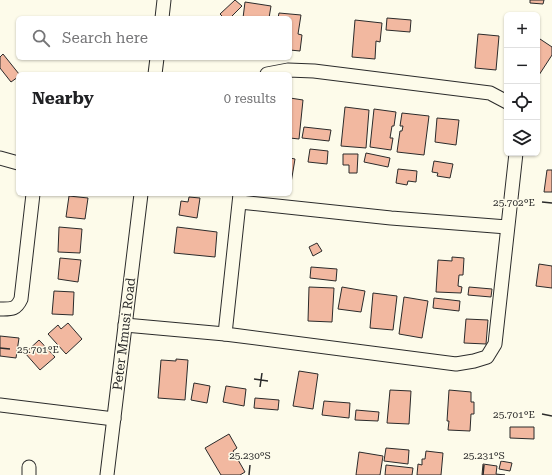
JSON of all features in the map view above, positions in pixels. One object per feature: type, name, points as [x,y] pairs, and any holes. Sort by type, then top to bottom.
[{"type":"street","points":[[162,16],[164,0]]},
{"type":"street","points":[[155,72],[157,60]]},
{"type":"street","points":[[278,72],[288,70],[322,72],[490,93],[504,100]]},
{"type":"street","points":[[125,325],[225,334],[456,364],[487,357],[495,344],[516,156]]},
{"type":"street","points":[[0,158],[16,162]]},
{"type":"street","points":[[0,309],[12,308],[18,305],[21,299],[33,196]]},
{"type":"street","name":"Peter Mmusi Road","points":[[107,475],[141,196]]},
{"type":"street","points":[[225,334],[240,198],[391,218],[507,227]]},
{"type":"street","points":[[0,405],[114,419]]},
{"type":"building","points":[[235,0],[242,6],[232,16],[222,16],[220,14]]},
{"type":"building","points":[[530,0],[544,0],[543,4],[530,3]]},
{"type":"building","points":[[245,2],[271,6],[269,16],[243,16]]},
{"type":"building","points":[[279,13],[301,15],[298,34],[302,35],[300,51],[292,50],[292,16],[278,16]]},
{"type":"building","points":[[387,18],[411,20],[410,32],[386,30]]},
{"type":"building","points":[[355,20],[382,23],[380,42],[376,41],[375,59],[352,57]]},
{"type":"building","points":[[478,34],[499,36],[496,70],[475,68]]},
{"type":"building","points":[[540,39],[552,47],[552,55],[540,73]]},
{"type":"building","points":[[3,54],[17,72],[16,72],[16,78],[11,82],[0,68],[0,57]]},
{"type":"building","points":[[292,98],[303,100],[299,139],[292,138]]},
{"type":"building","points":[[345,107],[369,110],[366,148],[341,146]]},
{"type":"building","points":[[374,109],[396,112],[390,138],[393,138],[391,150],[370,147]]},
{"type":"building","points":[[402,113],[429,116],[424,155],[397,152],[400,131],[402,131],[403,126],[400,126]]},
{"type":"building","points":[[437,118],[459,120],[456,145],[435,142]]},
{"type":"building","points":[[304,127],[331,130],[329,141],[302,138]]},
{"type":"building","points":[[310,149],[328,151],[327,164],[308,162]]},
{"type":"building","points":[[366,153],[390,158],[388,167],[364,162]]},
{"type":"building","points":[[343,154],[358,154],[357,173],[349,173],[349,165],[343,165]]},
{"type":"building","points":[[292,158],[295,159],[292,177]]},
{"type":"building","points":[[434,161],[453,164],[450,178],[437,176],[438,173],[432,172]]},
{"type":"building","points":[[398,169],[417,171],[416,182],[408,181],[407,185],[396,183]]},
{"type":"building","points":[[547,170],[552,170],[552,192],[544,192]]},
{"type":"building","points":[[69,196],[88,198],[85,219],[66,217]]},
{"type":"building","points":[[189,197],[200,198],[197,218],[179,215],[181,201],[188,202]]},
{"type":"building","points":[[59,227],[82,229],[80,253],[58,252]]},
{"type":"building","points":[[177,227],[217,232],[215,257],[174,253]]},
{"type":"building","points":[[317,243],[322,251],[313,256],[309,247]]},
{"type":"building","points":[[452,257],[464,258],[463,275],[459,275],[458,286],[462,287],[461,293],[436,292],[438,260],[452,261]]},
{"type":"building","points":[[60,258],[81,260],[78,282],[58,279]]},
{"type":"building","points":[[539,264],[552,266],[552,288],[536,286]]},
{"type":"building","points":[[311,267],[337,269],[336,281],[310,278]]},
{"type":"building","points":[[309,287],[334,288],[332,322],[308,321]]},
{"type":"building","points":[[342,287],[365,291],[361,312],[338,309]]},
{"type":"building","points":[[469,287],[492,289],[491,297],[468,295]]},
{"type":"building","points":[[54,291],[74,292],[73,315],[52,314]]},
{"type":"building","points":[[373,293],[397,296],[393,330],[370,328]]},
{"type":"building","points":[[404,297],[428,301],[422,338],[399,334]]},
{"type":"building","points":[[434,298],[460,301],[459,311],[433,308]]},
{"type":"building","points":[[466,319],[488,320],[486,344],[464,343]]},
{"type":"building","points":[[68,323],[82,339],[66,354],[48,334],[58,325],[61,329]]},
{"type":"building","points":[[0,336],[19,338],[16,358],[0,356]]},
{"type":"building","points":[[39,340],[55,357],[40,370],[25,353]]},
{"type":"building","points":[[176,359],[188,360],[185,400],[158,398],[161,360],[176,361]]},
{"type":"building","points":[[299,371],[318,374],[313,409],[293,406]]},
{"type":"building","points":[[194,383],[210,386],[207,403],[191,400]]},
{"type":"building","points":[[226,386],[246,389],[244,406],[223,402]]},
{"type":"building","points":[[390,390],[411,391],[409,424],[387,423]]},
{"type":"building","points":[[449,390],[471,392],[471,402],[474,402],[474,414],[471,414],[470,431],[448,430],[449,421],[447,421]]},
{"type":"building","points":[[255,398],[279,400],[278,410],[254,408]]},
{"type":"building","points":[[324,401],[350,403],[349,418],[322,415]]},
{"type":"building","points":[[356,410],[379,412],[378,421],[355,420]]},
{"type":"building","points":[[510,427],[534,427],[534,439],[510,438]]},
{"type":"building","points":[[229,434],[237,448],[233,451],[245,472],[240,475],[221,475],[205,448]]},
{"type":"building","points":[[386,448],[409,450],[408,464],[384,461]]},
{"type":"building","points":[[426,451],[443,453],[441,475],[417,475],[418,464],[422,465],[422,459],[425,459]]},
{"type":"building","points":[[359,452],[383,456],[380,475],[356,475]]},
{"type":"building","points":[[501,461],[512,463],[510,471],[499,469]]},
{"type":"building","points":[[483,464],[497,466],[496,474],[505,475],[482,475]]},
{"type":"building","points":[[386,465],[413,468],[412,475],[385,475]]}]
